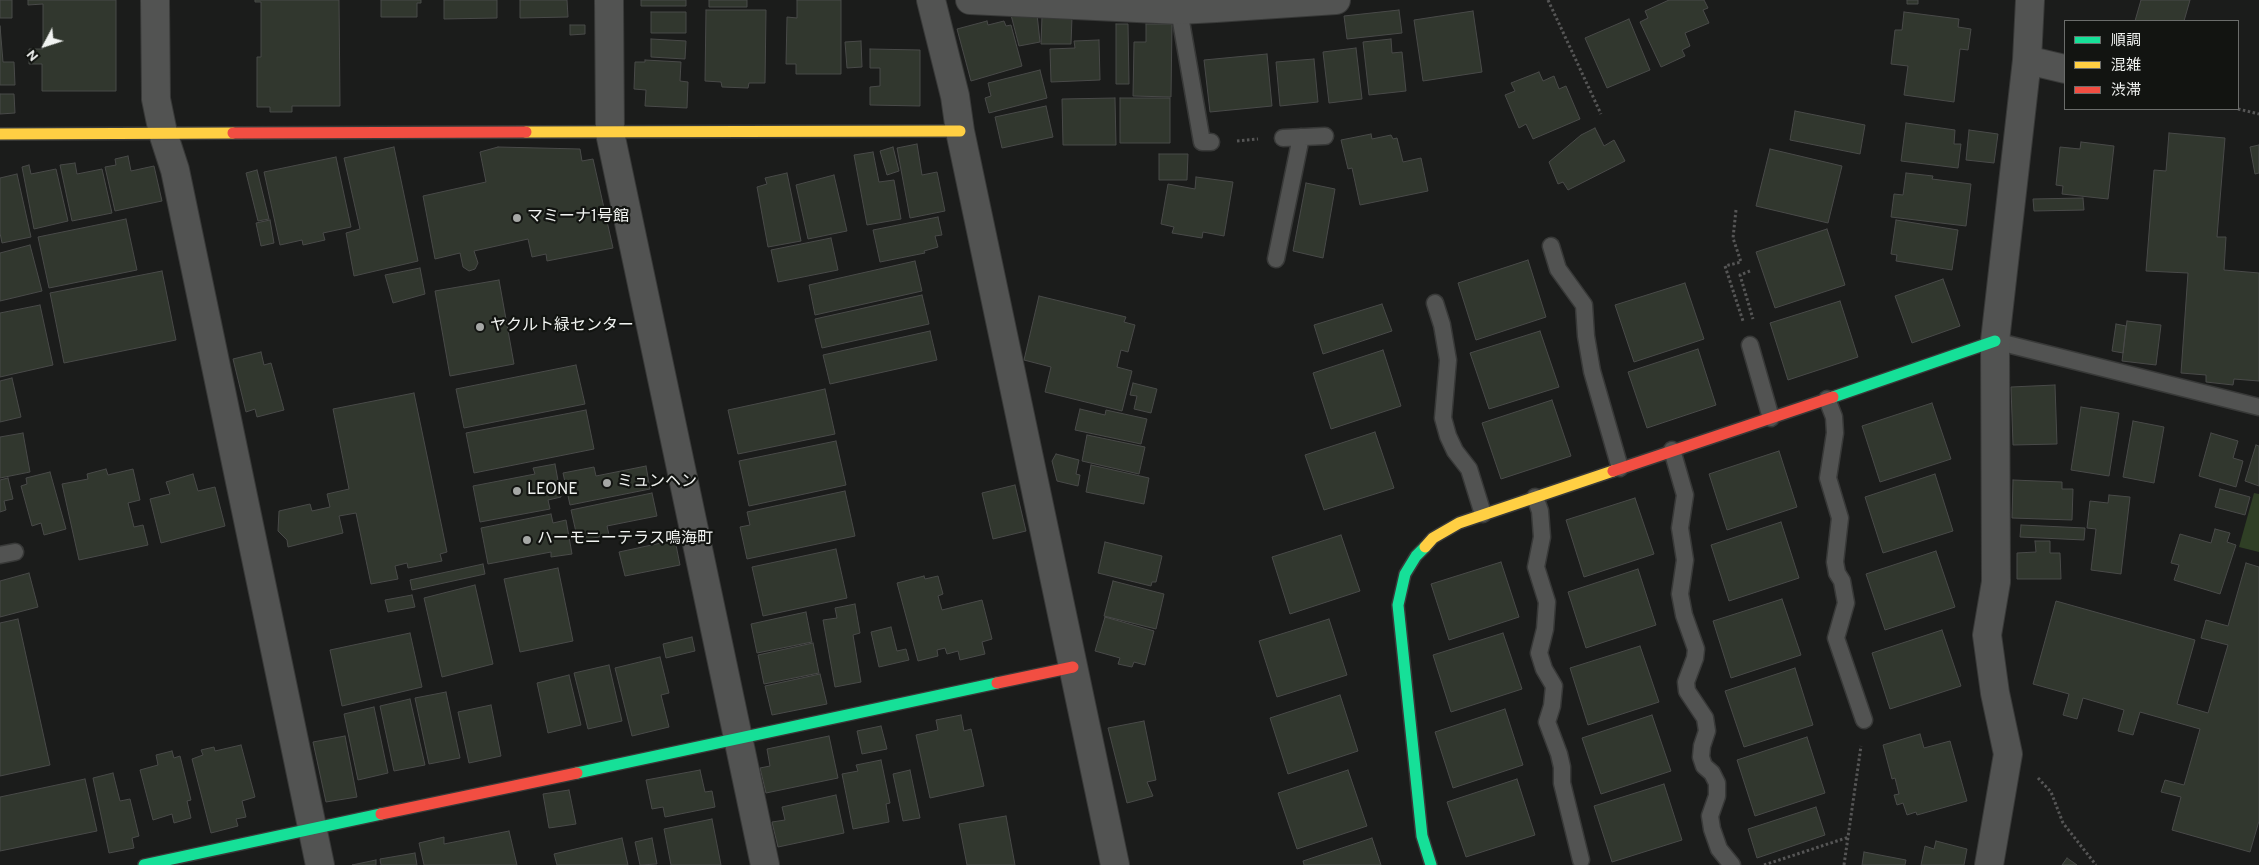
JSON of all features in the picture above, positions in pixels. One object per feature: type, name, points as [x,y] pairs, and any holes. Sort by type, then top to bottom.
[{"type":"street","points":[[155,0],[156,99],[163,133],[175,170],[320,865]]},
{"type":"street","points":[[610,0],[610,133],[765,865]]},
{"type":"street","points":[[931,0],[955,96],[960,131],[1115,865]]},
{"type":"street","points":[[970,0],[1179,10],[1217,4],[1336,0]]},
{"type":"street","points":[[1990,865],[2008,754],[1995,693],[1987,635],[1996,582],[1995,340],[2027,60],[2030,0]]},
{"type":"street","points":[[2027,60],[2064,69]]},
{"type":"street","points":[[0,134],[960,131]]},
{"type":"street","points":[[1431,865],[1422,836],[1398,605],[1405,574],[1416,556],[1433,538],[1459,523],[1483,514],[1827,399],[1995,340]]},
{"type":"street","points":[[144,865],[1073,667]]},
{"type":"lane","points":[[1179,10],[1202,142],[1211,142]]},
{"type":"lane","points":[[1283,138],[1325,136]]},
{"type":"lane","points":[[1276,259],[1301,137]]},
{"type":"lane","points":[[1551,246],[1558,269],[1584,304],[1586,336],[1592,371],[1620,468]]},
{"type":"lane","points":[[1435,303],[1442,325],[1448,360],[1443,418],[1455,451],[1469,469],[1483,514]]},
{"type":"lane","points":[[1995,340],[2259,407]]},
{"type":"lane","points":[[1750,345],[1771,418]]},
{"type":"lane","points":[[1827,399],[1834,418],[1835,433],[1828,478],[1840,518],[1835,562],[1837,573],[1842,581],[1846,603],[1836,638],[1864,720]]},
{"type":"lane","points":[[1672,450],[1685,495],[1680,528],[1685,560],[1680,594],[1684,615],[1696,648],[1696,658],[1686,682],[1687,691],[1705,718],[1707,731],[1701,757],[1704,766],[1712,773],[1717,783],[1717,796],[1710,816],[1712,829],[1719,849],[1732,865]]},
{"type":"lane","points":[[1535,497],[1540,511],[1542,537],[1536,566],[1548,602],[1546,629],[1539,653],[1544,669],[1554,686],[1552,706],[1546,722],[1559,754],[1562,767],[1562,783],[1581,860]]},
{"type":"path","points":[[1548,0],[1602,114]]},
{"type":"path","points":[[2239,109],[2259,114]]},
{"type":"path","points":[[1211,142],[1283,138]]},
{"type":"path","points":[[1736,210],[1733,238],[1741,262],[1725,266],[1750,345]]},
{"type":"path","points":[[1750,271],[1740,275],[1754,319]]},
{"type":"path","points":[[1844,865],[1864,720]]},
{"type":"path","points":[[2008,754],[2051,792],[2063,824],[2096,865]]},
{"type":"path","points":[[1764,865],[1849,837]]},
{"type":"green space","points":[[2254,493],[2259,494],[2259,552],[2239,547]]},
{"type":"building","points":[[0,0],[12,0],[12,18],[0,18]]},
{"type":"building","points":[[28,0],[116,0],[116,91],[42,91],[42,64],[29,64],[29,49],[43,49],[43,4],[28,5]]},
{"type":"building","points":[[255,0],[339,0],[340,106],[292,106],[292,112],[270,112],[270,107],[257,107],[257,57],[261,57],[261,2],[255,2]]},
{"type":"building","points":[[381,0],[421,0],[421,3],[417,3],[417,17],[381,17]]},
{"type":"building","points":[[444,0],[497,0],[497,18],[444,19]]},
{"type":"building","points":[[520,0],[567,0],[568,17],[520,18]]},
{"type":"building","points":[[641,0],[686,0],[686,6],[641,6]]},
{"type":"building","points":[[709,0],[747,0],[747,7],[709,7]]},
{"type":"building","points":[[797,0],[841,0],[841,74],[796,74],[796,64],[786,64],[787,17],[797,18]]},
{"type":"building","points":[[1669,0],[1704,0],[1708,8],[1703,10],[1709,23],[1685,33],[1690,46],[1682,50],[1685,56],[1661,67],[1640,22],[1648,18],[1645,11]]},
{"type":"building","points":[[1907,0],[1918,0],[1918,4],[1907,4]]},
{"type":"building","points":[[2141,0],[2190,0],[2184,20],[2135,20]]},
{"type":"building","points":[[706,10],[766,10],[765,83],[749,83],[748,88],[722,87],[721,82],[705,81]]},
{"type":"building","points":[[1399,10],[1402,33],[1347,39],[1344,16]]},
{"type":"building","points":[[1473,11],[1482,72],[1423,81],[1414,20]]},
{"type":"building","points":[[651,12],[686,12],[686,33],[651,33]]},
{"type":"building","points":[[1904,12],[1959,19],[1958,27],[1971,29],[1968,50],[1960,49],[1954,102],[1904,95],[1908,66],[1891,64],[1895,30],[1902,30]]},
{"type":"building","points":[[1037,14],[1040,42],[1019,46],[1011,15]]},
{"type":"building","points":[[1042,17],[1072,17],[1071,44],[1041,44]]},
{"type":"building","points":[[1629,19],[1650,70],[1607,88],[1585,38]]},
{"type":"building","points":[[987,21],[988,25],[1004,21],[1006,26],[1011,25],[1022,66],[971,81],[957,29]]},
{"type":"building","points":[[1116,24],[1128,24],[1129,84],[1116,84]]},
{"type":"building","points":[[1146,24],[1172,24],[1171,97],[1133,96],[1134,42],[1146,42]]},
{"type":"building","points":[[570,25],[585,25],[585,34],[570,35]]},
{"type":"building","points":[[0,26],[3,62],[14,62],[15,85],[0,85]]},
{"type":"building","points":[[651,39],[686,41],[685,59],[651,57]]},
{"type":"building","points":[[1391,39],[1392,53],[1402,52],[1406,91],[1369,95],[1363,42]]},
{"type":"building","points":[[1099,40],[1100,80],[1051,82],[1050,49],[1075,48],[1074,41]]},
{"type":"building","points":[[861,41],[862,67],[847,68],[845,42]]},
{"type":"building","points":[[1356,48],[1362,99],[1329,103],[1323,52]]},
{"type":"building","points":[[870,49],[920,50],[920,106],[870,105],[870,87],[880,86],[880,68],[870,68]]},
{"type":"building","points":[[1267,54],[1272,106],[1210,112],[1204,60]]},
{"type":"building","points":[[1314,59],[1318,102],[1280,106],[1276,62]]},
{"type":"building","points":[[645,60],[681,62],[680,81],[688,82],[687,108],[645,106],[646,90],[634,89],[635,62],[645,62]]},
{"type":"building","points":[[1040,70],[1047,98],[989,113],[985,98],[991,96],[988,83]]},
{"type":"building","points":[[1539,72],[1543,81],[1554,76],[1559,89],[1566,86],[1580,119],[1533,139],[1526,124],[1519,128],[1505,95],[1515,91],[1511,83]]},
{"type":"building","points":[[0,94],[14,94],[15,113],[0,114]]},
{"type":"building","points":[[1115,98],[1116,145],[1063,145],[1062,99]]},
{"type":"building","points":[[1120,98],[1170,98],[1170,143],[1120,143]]},
{"type":"building","points":[[1046,106],[1053,137],[1002,148],[995,117]]},
{"type":"building","points":[[1795,111],[1865,125],[1860,154],[1790,140]]},
{"type":"building","points":[[1906,123],[1955,130],[1954,144],[1961,144],[1958,168],[1901,161]]},
{"type":"building","points":[[1595,128],[1604,146],[1614,140],[1625,161],[1568,190],[1563,182],[1558,184],[1549,162],[1581,135]]},
{"type":"building","points":[[1969,130],[1998,134],[1994,163],[1966,160]]},
{"type":"building","points":[[2169,133],[2225,138],[2217,237],[2226,237],[2224,270],[2259,273],[2259,381],[2234,379],[2233,385],[2206,382],[2206,375],[2181,373],[2188,273],[2146,271],[2154,170],[2166,171]]},
{"type":"building","points":[[1371,134],[1372,139],[1391,135],[1393,139],[1397,138],[1403,162],[1421,158],[1428,191],[1360,205],[1352,168],[1348,169],[1341,140]]},
{"type":"building","points":[[2081,142],[2114,146],[2108,199],[2062,194],[2063,186],[2056,185],[2060,147],[2080,149]]},
{"type":"building","points":[[917,144],[922,175],[937,172],[945,211],[910,218],[897,148]]},
{"type":"building","points":[[2259,145],[2259,173],[2255,174],[2250,147]]},
{"type":"building","points":[[394,147],[418,261],[354,276],[346,233],[360,229],[344,158]]},
{"type":"building","name":"マミーナ1号館","points":[[498,147],[580,149],[582,161],[593,159],[613,248],[547,261],[546,254],[532,257],[528,239],[474,251],[478,263],[475,269],[469,271],[463,267],[460,253],[435,259],[423,196],[486,182],[480,152]]},
{"type":"building","points":[[893,147],[899,171],[887,175],[880,151]]},
{"type":"building","points":[[1770,149],[1842,166],[1828,223],[1756,206]]},
{"type":"building","points":[[873,152],[879,182],[894,180],[901,219],[867,225],[854,155]]},
{"type":"building","points":[[1159,154],[1188,154],[1187,180],[1159,180]]},
{"type":"building","points":[[128,156],[131,171],[154,166],[162,201],[115,211],[105,167],[116,165],[115,159]]},
{"type":"building","points":[[336,157],[351,227],[323,233],[325,240],[303,245],[302,240],[280,245],[264,172]]},
{"type":"building","points":[[75,163],[77,174],[102,169],[112,213],[72,221],[60,165]]},
{"type":"building","points":[[29,165],[31,174],[56,169],[68,221],[34,229],[22,167]]},
{"type":"building","points":[[257,170],[269,219],[258,221],[246,173]]},
{"type":"building","points":[[787,173],[801,241],[768,247],[757,187],[767,184],[765,178]]},
{"type":"building","points":[[1906,173],[1933,176],[1932,179],[1971,184],[1966,226],[1891,217],[1894,194],[1903,195]]},
{"type":"building","points":[[17,174],[31,237],[2,243],[0,233],[0,178]]},
{"type":"building","points":[[834,175],[847,231],[808,239],[796,185]]},
{"type":"building","points":[[1196,177],[1233,182],[1224,236],[1203,232],[1202,238],[1172,233],[1174,227],[1161,224],[1168,184],[1195,189]]},
{"type":"building","points":[[1306,183],[1335,189],[1323,258],[1293,251]]},
{"type":"building","points":[[2083,198],[2084,210],[2034,211],[2033,199]]},
{"type":"building","points":[[938,217],[942,235],[935,236],[938,247],[924,251],[925,253],[880,262],[873,230]]},
{"type":"building","points":[[126,219],[137,270],[49,288],[38,237]]},
{"type":"building","points":[[270,220],[274,243],[261,246],[256,223]]},
{"type":"building","points":[[1896,220],[1958,230],[1952,270],[1896,261],[1897,255],[1891,254]]},
{"type":"building","points":[[1827,229],[1845,285],[1775,308],[1756,252]]},
{"type":"building","points":[[831,238],[838,270],[778,282],[771,250]]},
{"type":"building","points":[[30,245],[42,291],[0,301],[0,253]]},
{"type":"building","points":[[1528,260],[1546,317],[1476,340],[1458,283]]},
{"type":"building","points":[[915,261],[922,291],[815,315],[809,285]]},
{"type":"building","points":[[420,268],[425,294],[393,303],[385,275]]},
{"type":"building","points":[[162,271],[176,340],[64,363],[50,293]]},
{"type":"building","points":[[1943,279],[1960,326],[1912,343],[1895,296]]},
{"type":"building","points":[[499,280],[514,364],[450,376],[435,291]]},
{"type":"building","points":[[1685,283],[1704,339],[1634,362],[1615,305]]},
{"type":"building","points":[[922,295],[929,324],[822,348],[815,319]]},
{"type":"building","points":[[1039,296],[1126,317],[1124,322],[1135,325],[1128,352],[1121,350],[1117,367],[1132,371],[1122,411],[1045,392],[1051,367],[1024,360]]},
{"type":"building","points":[[1840,301],[1858,357],[1788,380],[1770,323]]},
{"type":"building","points":[[1382,304],[1392,331],[1323,354],[1314,325]]},
{"type":"building","points":[[40,305],[53,365],[0,377],[0,313]]},
{"type":"building","points":[[2127,321],[2161,325],[2156,365],[2122,361]]},
{"type":"building","points":[[2116,324],[2126,326],[2123,353],[2112,351]]},
{"type":"building","points":[[930,331],[937,360],[830,384],[823,355]]},
{"type":"building","points":[[1540,331],[1559,387],[1489,409],[1470,353]]},
{"type":"building","points":[[1698,349],[1716,405],[1647,428],[1628,372]]},
{"type":"building","points":[[1383,350],[1401,406],[1331,429],[1313,373]]},
{"type":"building","points":[[261,352],[264,365],[271,363],[284,410],[257,417],[255,409],[246,412],[233,359]]},
{"type":"building","points":[[576,365],[585,404],[464,428],[456,389]]},
{"type":"building","points":[[12,378],[21,417],[0,422],[0,381]]},
{"type":"building","points":[[1133,383],[1157,389],[1151,413],[1134,409],[1137,396],[1130,395]]},
{"type":"building","points":[[2055,385],[2057,444],[2013,445],[2011,387]]},
{"type":"building","points":[[825,389],[835,434],[738,454],[728,410]]},
{"type":"building","points":[[414,393],[447,552],[440,554],[442,561],[408,568],[407,563],[395,566],[398,579],[371,584],[356,513],[339,516],[343,533],[288,547],[287,540],[278,531],[279,511],[310,504],[312,511],[330,507],[327,494],[349,489],[333,409]]},
{"type":"building","points":[[1552,400],[1571,456],[1501,479],[1482,423]]},
{"type":"building","points":[[1932,403],[1951,459],[1880,482],[1862,426]]},
{"type":"building","points":[[2081,407],[2119,413],[2109,476],[2071,470]]},
{"type":"building","points":[[1080,409],[1105,415],[1106,410],[1147,419],[1141,444],[1075,430]]},
{"type":"building","points":[[586,410],[594,449],[474,473],[466,433]]},
{"type":"building","points":[[2133,421],[2164,427],[2154,483],[2123,477]]},
{"type":"building","points":[[1375,432],[1394,488],[1324,510],[1305,455]]},
{"type":"building","points":[[23,433],[30,472],[0,478],[0,437]]},
{"type":"building","points":[[2211,433],[2238,441],[2233,458],[2243,461],[2236,487],[2199,476]]},
{"type":"building","points":[[1087,435],[1145,447],[1139,474],[1082,461]]},
{"type":"building","points":[[836,441],[846,485],[749,506],[739,461]]},
{"type":"building","points":[[2256,445],[2259,446],[2259,486],[2245,481]]},
{"type":"building","points":[[1779,451],[1797,507],[1727,530],[1709,474]]},
{"type":"building","points":[[1056,454],[1079,460],[1076,474],[1080,475],[1078,486],[1057,481],[1052,461]]},
{"type":"building","name":"LEONE","points":[[555,464],[561,497],[548,500],[550,509],[480,522],[473,486],[535,474],[533,468]]},
{"type":"building","points":[[1091,465],[1149,478],[1144,504],[1086,492]]},
{"type":"building","name":"ミュンヘン","points":[[646,466],[650,489],[570,505],[563,473],[594,467],[596,476]]},
{"type":"building","points":[[106,469],[108,475],[133,469],[140,500],[128,503],[134,527],[143,525],[148,545],[79,560],[62,484],[88,479],[87,474]]},
{"type":"building","points":[[50,472],[66,529],[44,535],[41,523],[32,526],[21,486],[27,484],[26,478]]},
{"type":"building","points":[[193,474],[198,491],[215,487],[225,526],[161,543],[150,499],[170,494],[166,482]]},
{"type":"building","points":[[1935,474],[1953,531],[1883,553],[1865,497]]},
{"type":"building","points":[[8,478],[13,499],[4,501],[6,510],[0,512],[0,480]]},
{"type":"building","points":[[2013,480],[2062,482],[2062,489],[2073,489],[2072,520],[2012,518]]},
{"type":"building","points":[[1015,485],[1026,531],[993,539],[982,493]]},
{"type":"building","points":[[2220,489],[2250,497],[2245,515],[2215,507]]},
{"type":"building","points":[[845,491],[855,536],[747,559],[740,527],[750,525],[747,512]]},
{"type":"building","points":[[652,493],[657,516],[607,526],[609,535],[578,541],[571,510]]},
{"type":"building","points":[[2109,495],[2130,497],[2121,574],[2091,570],[2096,529],[2087,528],[2090,501],[2108,503]]},
{"type":"building","points":[[1635,498],[1654,554],[1584,577],[1566,520]]},
{"type":"building","name":"ハーモニーテラス鳴海町","points":[[551,514],[553,523],[566,520],[572,554],[551,557],[551,552],[488,564],[481,528]]},
{"type":"building","points":[[1781,522],[1799,578],[1729,601],[1711,545]]},
{"type":"building","points":[[2021,525],[2085,528],[2084,540],[2020,537]]},
{"type":"building","points":[[2215,529],[2230,533],[2227,542],[2236,545],[2220,594],[2174,580],[2179,565],[2171,563],[2180,534],[2211,543]]},
{"type":"building","points":[[1341,535],[1360,591],[1290,614],[1272,557]]},
{"type":"building","points":[[675,540],[680,565],[625,576],[619,552]]},
{"type":"building","points":[[2035,541],[2050,541],[2050,553],[2060,553],[2061,579],[2017,579],[2017,553],[2036,552]]},
{"type":"building","points":[[1105,542],[1162,556],[1156,582],[1152,582],[1151,586],[1098,573]]},
{"type":"building","points":[[836,549],[847,598],[763,616],[752,567]]},
{"type":"building","points":[[1936,551],[1955,607],[1885,630],[1866,574]]},
{"type":"building","points":[[1501,562],[1519,617],[1449,640],[1431,584]]},
{"type":"building","points":[[2246,563],[2259,567],[2259,821],[2250,852],[2172,830],[2181,797],[2161,792],[2165,780],[2184,785],[2200,729],[2140,712],[2133,735],[2118,731],[2124,710],[2083,698],[2077,719],[2063,715],[2069,694],[2033,684],[2056,601],[2195,640],[2177,704],[2208,713],[2228,645],[2201,638],[2206,620],[2228,626]]},
{"type":"building","points":[[483,564],[485,574],[412,590],[410,580]]},
{"type":"building","points":[[558,568],[573,641],[520,652],[504,579]]},
{"type":"building","points":[[1638,569],[1656,625],[1586,648],[1568,592]]},
{"type":"building","points":[[29,573],[38,607],[0,617],[0,581]]},
{"type":"building","points":[[924,576],[925,579],[938,576],[943,594],[938,596],[942,610],[982,600],[992,639],[982,642],[985,654],[960,660],[958,651],[947,654],[945,648],[937,650],[938,656],[918,661],[897,583]]},
{"type":"building","points":[[1113,581],[1164,594],[1156,629],[1104,616]]},
{"type":"building","points":[[475,585],[493,664],[442,677],[424,598]]},
{"type":"building","points":[[412,595],[415,607],[388,612],[385,600]]},
{"type":"building","points":[[1782,599],[1801,655],[1731,678],[1713,621]]},
{"type":"building","points":[[855,604],[860,633],[853,635],[861,682],[835,687],[823,620],[837,618],[835,608]]},
{"type":"building","points":[[806,612],[812,642],[757,653],[751,624]]},
{"type":"building","points":[[1105,617],[1154,631],[1145,665],[1134,662],[1132,667],[1118,664],[1120,658],[1095,651]]},
{"type":"building","points":[[18,619],[50,765],[0,776],[0,623]]},
{"type":"building","points":[[1329,619],[1347,675],[1277,697],[1259,641]]},
{"type":"building","points":[[891,627],[897,651],[906,649],[909,660],[879,667],[871,632]]},
{"type":"building","points":[[1942,630],[1961,686],[1890,709],[1872,653]]},
{"type":"building","points":[[410,633],[422,687],[342,706],[330,650]]},
{"type":"building","points":[[1503,633],[1522,689],[1451,712],[1433,655]]},
{"type":"building","points":[[692,637],[695,651],[666,658],[663,644]]},
{"type":"building","points":[[813,643],[819,673],[764,684],[758,655]]},
{"type":"building","points":[[1640,646],[1659,702],[1588,725],[1570,668]]},
{"type":"building","points":[[660,657],[669,693],[661,695],[669,727],[632,736],[615,668]]},
{"type":"building","points":[[609,665],[622,721],[588,729],[574,673]]},
{"type":"building","points":[[1795,668],[1813,725],[1744,747],[1725,691]]},
{"type":"building","points":[[820,674],[827,704],[772,715],[765,686]]},
{"type":"building","points":[[569,675],[581,725],[548,733],[537,683]]},
{"type":"building","points":[[446,692],[460,758],[429,764],[415,698]]},
{"type":"building","points":[[1340,695],[1358,751],[1288,774],[1270,718]]},
{"type":"building","points":[[410,699],[425,765],[394,771],[380,706]]},
{"type":"building","points":[[491,705],[501,756],[469,763],[458,712]]},
{"type":"building","points":[[374,707],[388,773],[358,780],[344,714]]},
{"type":"building","points":[[1505,709],[1523,765],[1453,788],[1435,732]]},
{"type":"building","points":[[961,715],[964,731],[971,729],[984,786],[930,798],[916,735],[938,730],[936,720]]},
{"type":"building","points":[[1652,715],[1671,771],[1601,794],[1582,738]]},
{"type":"building","points":[[1144,721],[1156,780],[1147,782],[1153,796],[1127,803],[1108,728]]},
{"type":"building","points":[[881,726],[887,749],[862,754],[857,731]]},
{"type":"building","points":[[1920,734],[1924,748],[1950,741],[1967,801],[1917,815],[1916,812],[1907,815],[1903,803],[1897,805],[1894,795],[1899,794],[1895,778],[1892,779],[1883,745]]},
{"type":"building","points":[[345,736],[357,797],[326,802],[313,742]]},
{"type":"building","points":[[829,736],[838,778],[766,793],[760,768],[770,766],[767,749]]},
{"type":"building","points":[[1807,737],[1825,793],[1755,816],[1737,760]]},
{"type":"building","points":[[241,745],[255,797],[242,801],[246,817],[236,819],[238,826],[211,833],[192,759],[203,755],[201,750],[214,747],[215,751]]},
{"type":"building","points":[[172,751],[174,758],[180,756],[191,800],[187,801],[191,818],[174,823],[172,814],[153,820],[140,770],[158,765],[156,755]]},
{"type":"building","points":[[881,760],[890,803],[886,804],[889,822],[853,829],[842,774],[858,771],[856,765]]},
{"type":"building","points":[[700,770],[705,792],[712,791],[715,807],[665,817],[663,807],[652,809],[646,780]]},
{"type":"building","points":[[910,770],[920,818],[903,821],[893,774]]},
{"type":"building","points":[[1348,770],[1367,826],[1297,849],[1278,793]]},
{"type":"building","points":[[113,773],[120,801],[130,799],[139,836],[132,838],[134,848],[109,853],[93,778]]},
{"type":"building","points":[[85,779],[97,831],[0,851],[0,797]]},
{"type":"building","points":[[1517,779],[1535,835],[1466,857],[1447,802]]},
{"type":"building","points":[[1664,784],[1682,840],[1612,862],[1594,806]]},
{"type":"building","points":[[569,790],[576,824],[549,828],[543,794]]},
{"type":"building","points":[[836,795],[844,833],[778,847],[772,822],[785,820],[782,807]]},
{"type":"building","points":[[1816,807],[1825,835],[1757,858],[1748,829]]},
{"type":"building","points":[[1006,816],[1015,865],[967,865],[959,824]]},
{"type":"building","points":[[712,819],[721,865],[671,865],[664,829]]},
{"type":"building","points":[[509,831],[517,865],[424,865],[419,843],[444,837],[444,844]]},
{"type":"building","points":[[622,838],[628,865],[557,865],[554,854]]},
{"type":"building","points":[[652,838],[657,864],[640,865],[635,842]]},
{"type":"building","points":[[1372,838],[1381,865],[1304,865],[1303,861]]},
{"type":"building","points":[[1936,841],[1967,849],[1964,865],[1921,865],[1925,846],[1934,849]]},
{"type":"building","points":[[1864,852],[1906,860],[1905,865],[1862,865]]},
{"type":"building","points":[[415,853],[417,865],[381,865],[380,859]]},
{"type":"building","points":[[2067,858],[2077,865],[2062,865]]},
{"type":"building","points":[[376,860],[376,865],[352,865]]},
{"type":"traffic: fast","points":[[1833,397],[1995,341]]},
{"type":"traffic: fast","points":[[1425,547],[1416,556],[1405,574],[1398,605],[1422,836],[1431,865]]},
{"type":"traffic: fast","points":[[577,773],[997,683]]},
{"type":"traffic: fast","points":[[144,865],[381,814]]},
{"type":"traffic: slow","points":[[526,132],[960,131]]},
{"type":"traffic: slow","points":[[0,134],[233,133]]},
{"type":"traffic: slow","points":[[1425,547],[1433,538],[1459,523],[1613,471]]},
{"type":"traffic: jam","points":[[233,133],[526,132]]},
{"type":"traffic: jam","points":[[1613,471],[1833,397]]},
{"type":"traffic: jam","points":[[997,683],[1073,667]]},
{"type":"traffic: jam","points":[[381,814],[577,773]]},
{"type":"place","name":"マミーナ1号館","points":[[517,218]]},
{"type":"place","name":"ヤクルト緑センター","points":[[480,327]]},
{"type":"place","name":"ミュンヘン","points":[[607,483]]},
{"type":"place","name":"LEONE","points":[[517,491]]},
{"type":"place","name":"ハーモニーテラス鳴海町","points":[[527,540]]}]
